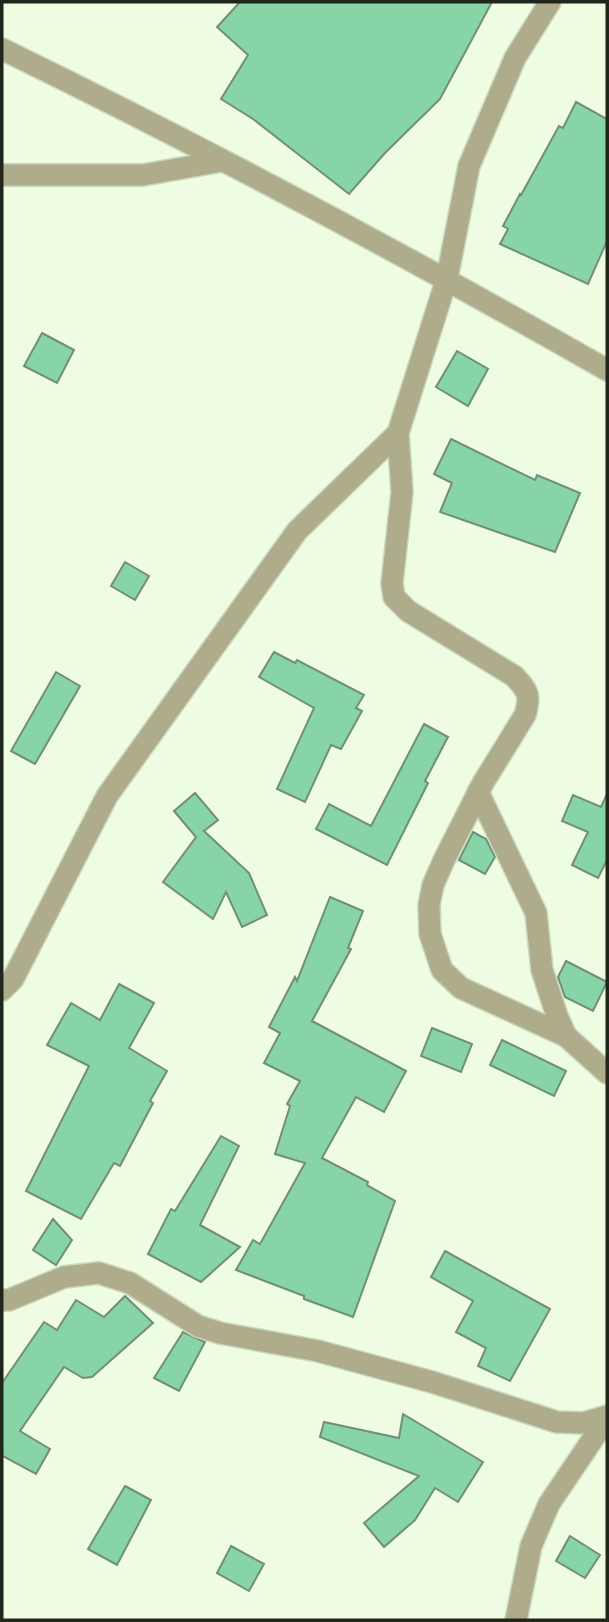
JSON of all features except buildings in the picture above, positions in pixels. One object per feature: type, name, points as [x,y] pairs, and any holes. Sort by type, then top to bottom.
[{"type":"street","points":[[550,2],[515,58],[469,166],[447,278],[398,433],[401,492],[392,583],[394,597],[408,611],[514,676],[527,690],[529,703],[525,715],[478,792],[433,885],[429,905],[430,934],[442,970],[461,988],[566,1035],[607,1073]]},
{"type":"street","points":[[2,50],[447,278],[607,370]]},
{"type":"street","points":[[2,175],[143,175],[222,161]]},
{"type":"street","points":[[2,990],[13,979],[107,796],[297,531],[398,433]]},
{"type":"street","points":[[478,792],[536,913],[542,970],[566,1035]]},
{"type":"street","points":[[2,1300],[9,1300],[64,1277],[99,1273],[130,1283],[198,1326],[220,1333],[318,1351],[432,1382],[557,1422],[583,1423],[607,1417]]},
{"type":"street","points":[[516,1620],[531,1546],[549,1504],[607,1417]]}]
